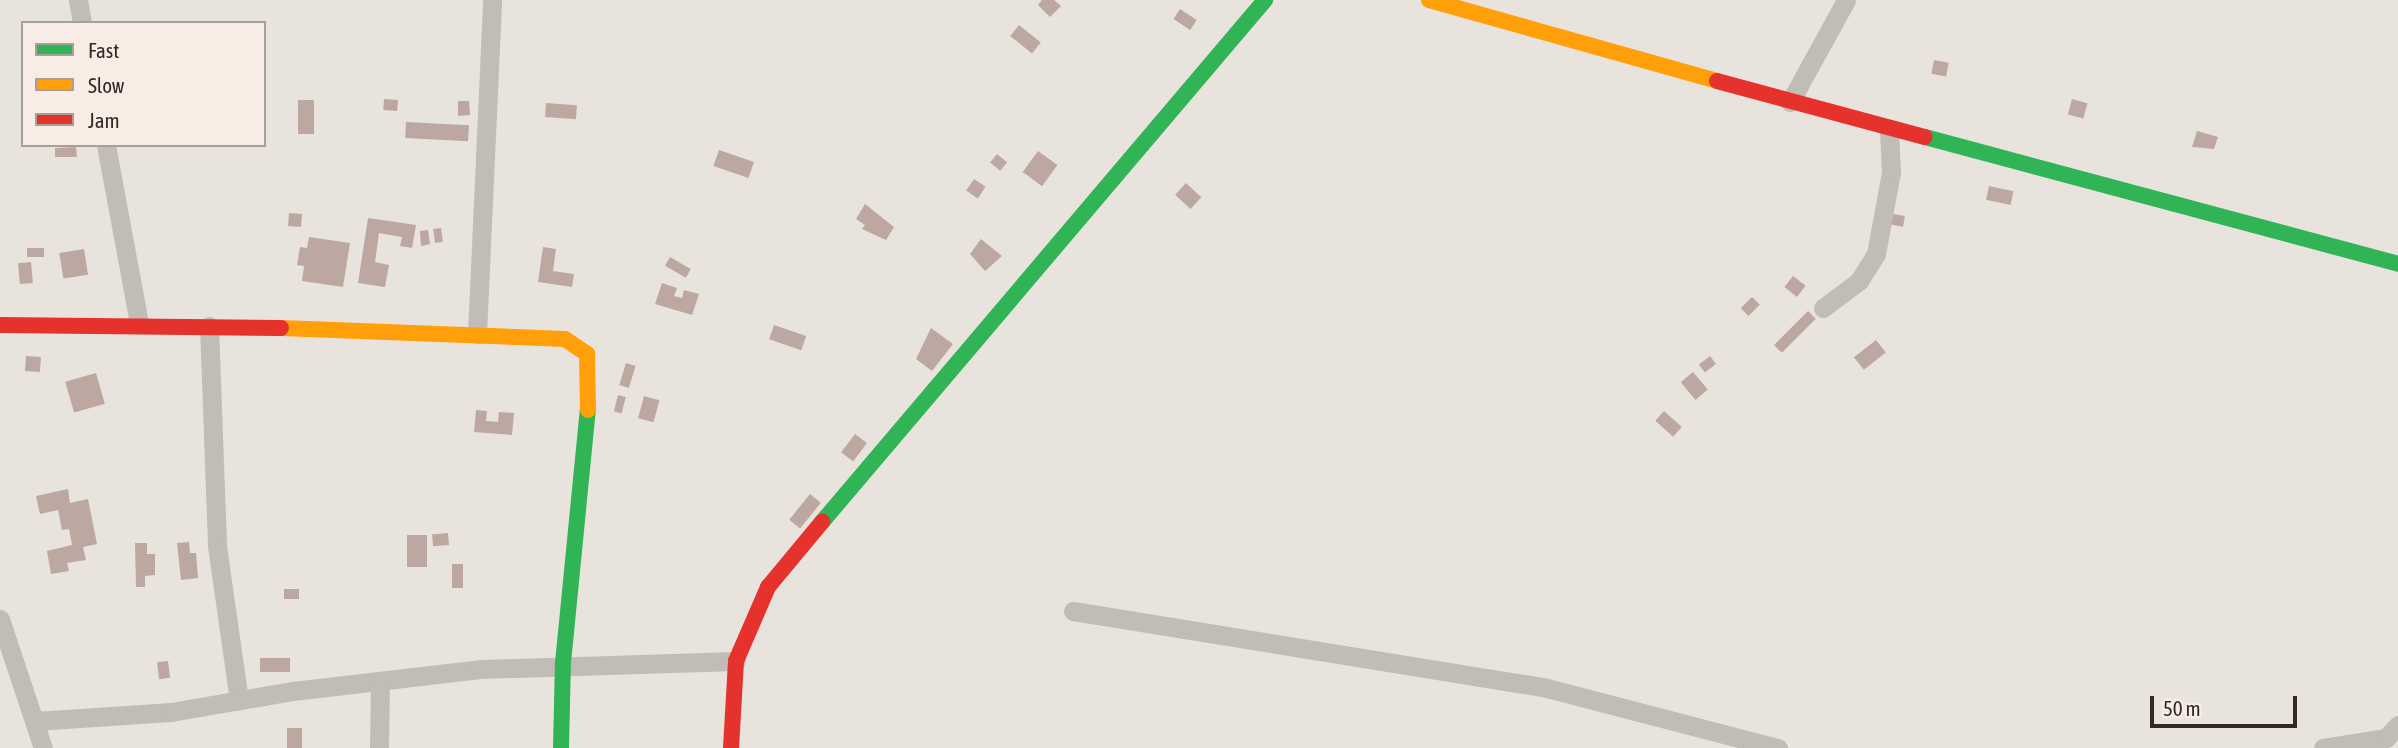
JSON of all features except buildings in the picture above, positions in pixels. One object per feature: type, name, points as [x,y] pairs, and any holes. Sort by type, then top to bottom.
[{"type":"street","points":[[78,0],[82,21]]},
{"type":"street","points":[[477,334],[492,0]]},
{"type":"street","points":[[732,748],[736,661],[768,587],[1045,254],[1265,0]]},
{"type":"street","points":[[1429,0],[1488,20],[1889,129],[2275,228],[2398,264]]},
{"type":"street","points":[[1488,20],[1490,0]]},
{"type":"street","points":[[1790,102],[1846,0]]},
{"type":"street","points":[[1824,307],[1859,281],[1877,254],[1891,172],[1889,129]]},
{"type":"street","points":[[106,147],[139,323]]},
{"type":"street","points":[[0,326],[139,323],[477,334],[565,339],[587,354],[591,384],[584,485],[563,663],[561,748]]},
{"type":"street","points":[[209,326],[217,546],[239,700]]},
{"type":"street","points":[[1073,611],[1543,687],[1778,748]]},
{"type":"street","points":[[0,619],[36,720],[43,748]]},
{"type":"street","points":[[36,720],[171,712],[239,700],[380,682],[563,663],[736,661]]},
{"type":"street","points":[[379,748],[380,682]]},
{"type":"street","points":[[2323,748],[2386,738],[2398,725]]},
{"type":"traffic: fast","points":[[822,522],[1265,0]]},
{"type":"traffic: fast","points":[[1925,137],[2398,264]]},
{"type":"traffic: fast","points":[[561,748],[563,663],[588,410]]},
{"type":"traffic: slow","points":[[1429,0],[1717,81]]},
{"type":"traffic: slow","points":[[281,328],[565,339],[587,354],[588,410]]},
{"type":"traffic: jam","points":[[1717,81],[1925,137]]},
{"type":"traffic: jam","points":[[0,325],[281,328]]},
{"type":"traffic: jam","points":[[731,748],[736,661],[768,587],[822,522]]}]
